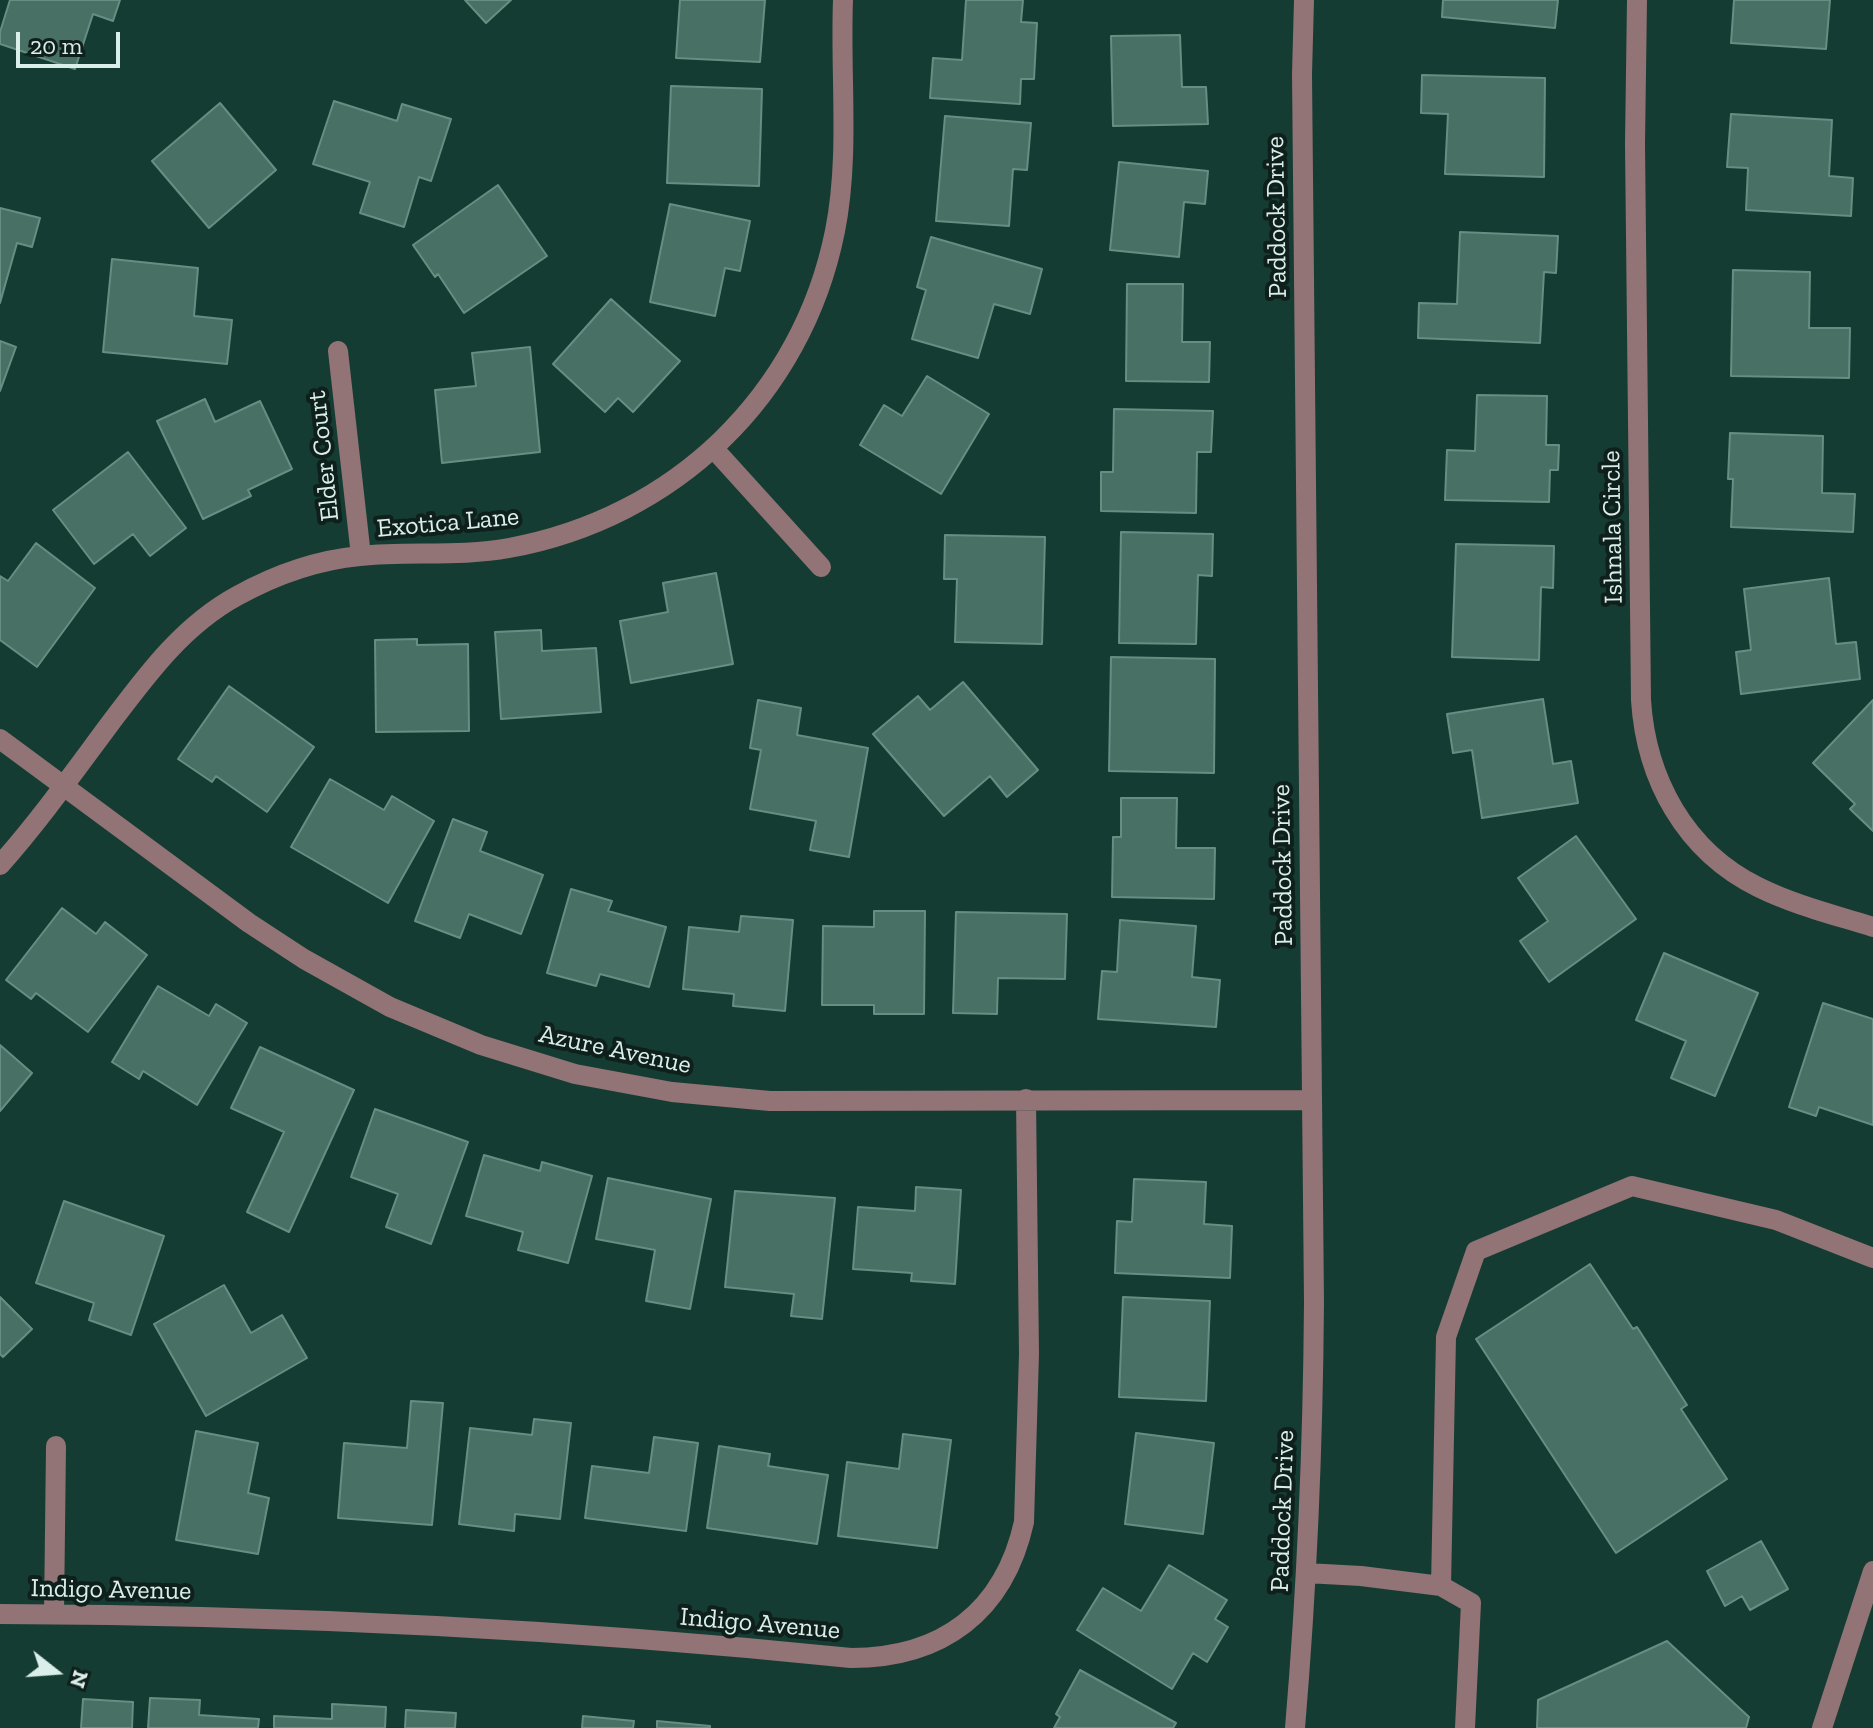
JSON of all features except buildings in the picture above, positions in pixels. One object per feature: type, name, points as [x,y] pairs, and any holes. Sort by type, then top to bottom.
[{"type":"street","name":"Exotica Lane","points":[[0,865],[157,661],[194,626],[235,597],[281,575],[329,561],[361,556],[507,548],[562,536],[640,502],[714,449],[769,385],[799,337],[821,284],[835,230],[842,173],[843,0]]},
{"type":"street","name":"Paddock Drive","points":[[1295,1728],[1313,1408],[1302,105],[1304,0]]},
{"type":"street","name":"Ishnala Circle","points":[[1637,0],[1635,144],[1641,700],[1647,751],[1666,799],[1680,821],[1715,859],[1758,887],[1873,927]]},
{"type":"street","name":"Elder Court","points":[[338,351],[361,556]]},
{"type":"street","points":[[714,449],[821,567]]},
{"type":"street","name":"Azure Avenue","points":[[0,739],[249,923],[304,959],[390,1007],[481,1045],[575,1074],[672,1092],[770,1101],[1312,1100]]},
{"type":"street","name":"Indigo Avenue","points":[[0,1614],[337,1621],[543,1633],[851,1658],[904,1654],[930,1645],[975,1616],[993,1596],[1018,1548],[1024,1522],[1029,1354],[1026,1099]]},
{"type":"street","points":[[1441,1586],[1446,1337],[1476,1251],[1632,1186],[1776,1220],[1873,1258]]},
{"type":"street","points":[[54,1614],[56,1446]]},
{"type":"street","points":[[1822,1728],[1873,1571]]},
{"type":"street","points":[[1306,1573],[1441,1586],[1471,1603],[1465,1728]]}]
